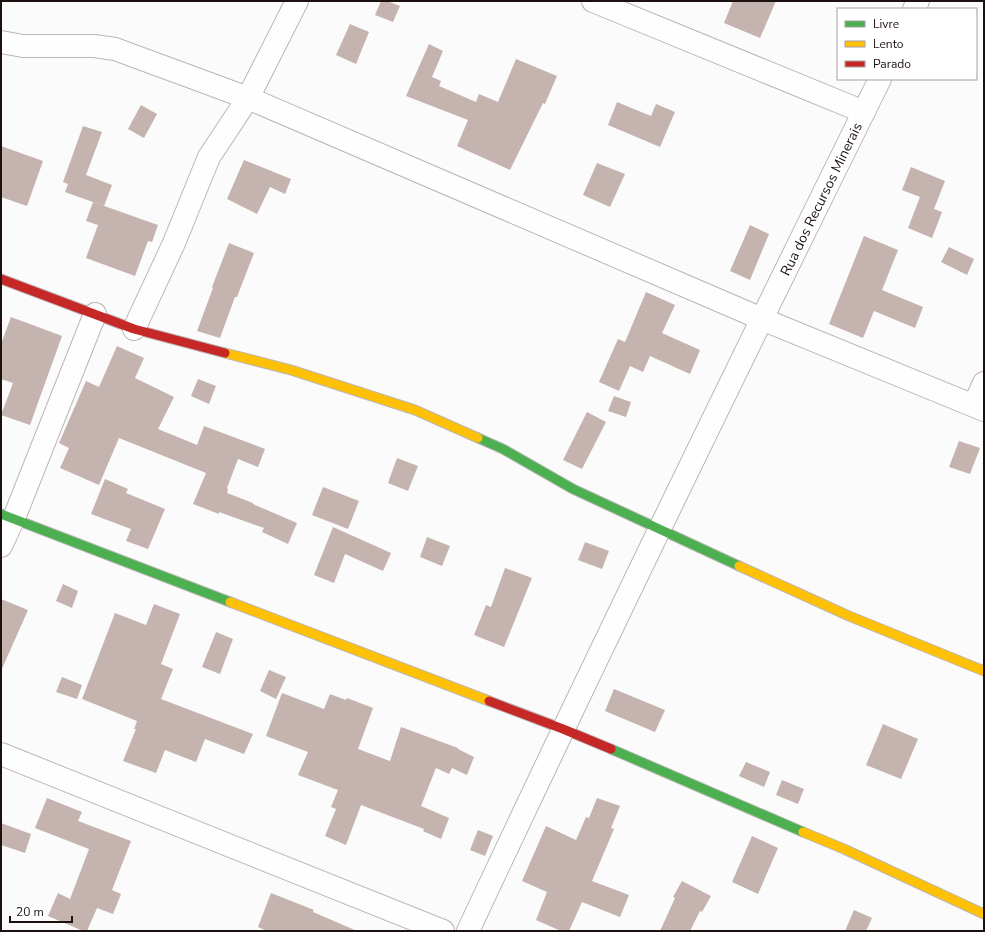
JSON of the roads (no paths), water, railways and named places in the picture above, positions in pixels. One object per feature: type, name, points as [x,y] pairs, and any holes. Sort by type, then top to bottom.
[{"type":"street","points":[[134,329],[174,243],[209,157],[248,98],[297,1]]},
{"type":"street","points":[[593,1],[864,112]]},
{"type":"street","points":[[1,42],[23,46],[94,46],[115,49],[248,98],[762,319],[979,408],[984,383]]},
{"type":"street","name":"Rua dos Recursos Minerais","points":[[468,931],[563,729],[880,80]]},
{"type":"street","points":[[1,279],[134,329],[291,370],[416,410],[503,449],[573,489],[660,530],[849,616],[984,671]]},
{"type":"street","points":[[1,546],[7,516],[95,314]]},
{"type":"street","points":[[7,516],[563,729],[844,849],[984,914]]},
{"type":"street","points":[[1,754],[443,931]]}]
